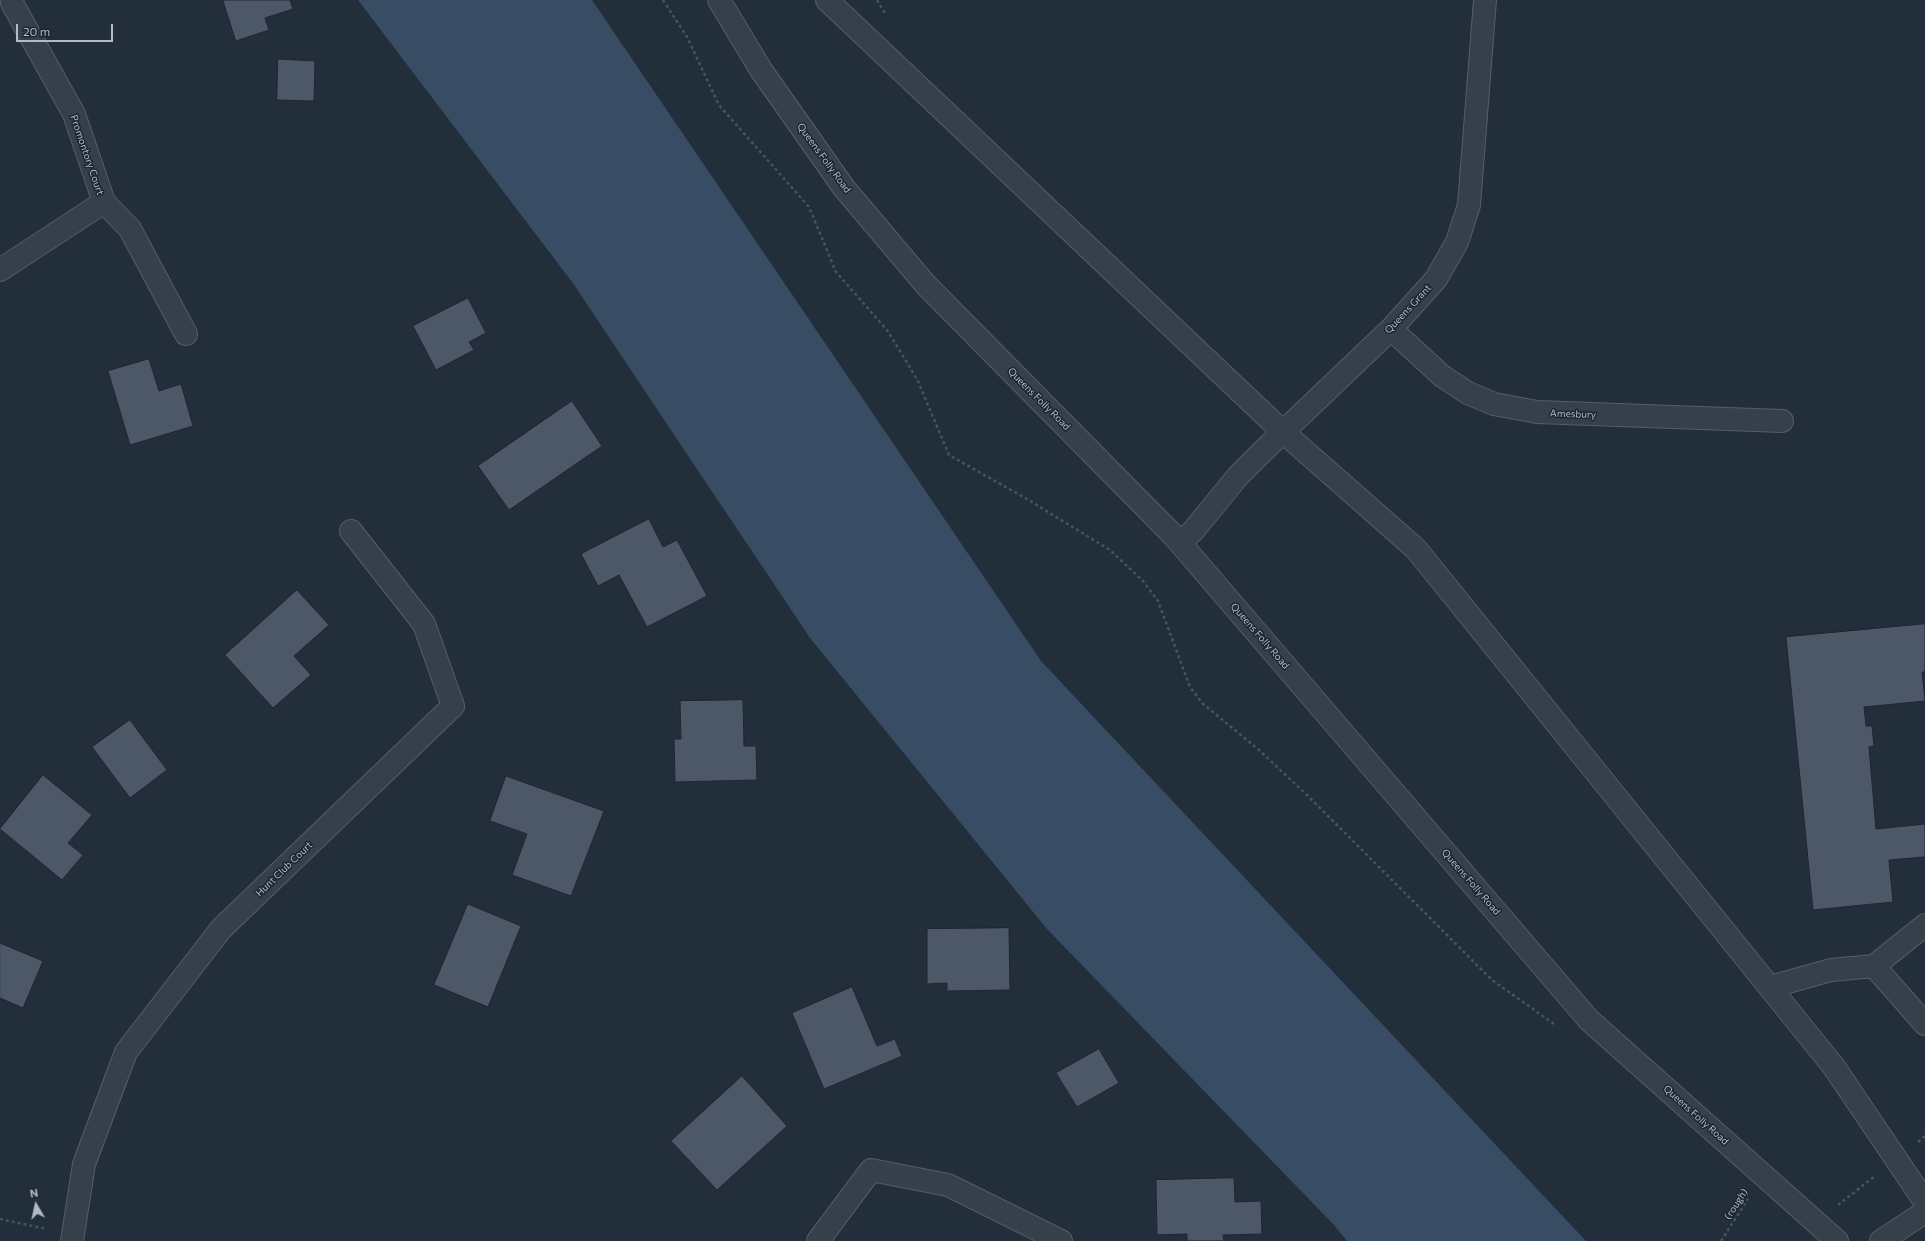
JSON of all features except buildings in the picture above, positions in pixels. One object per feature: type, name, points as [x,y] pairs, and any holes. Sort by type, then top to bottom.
[{"type":"street","name":"Queens Folly Road","points":[[719,0],[761,70],[844,188],[926,285],[1180,543],[1589,1020],[1837,1241]]},
{"type":"street","points":[[827,0],[1282,431],[1416,549],[1834,1067],[1925,1202]]},
{"type":"street","name":"Queens Grant","points":[[1180,543],[1206,517],[1238,476],[1282,431],[1391,329],[1436,279],[1457,242],[1469,205],[1485,0]]},
{"type":"street","name":"Promontory Court","points":[[12,3],[74,114],[104,202],[130,229],[186,334]]},
{"type":"street","name":"Promontory Court","points":[[0,270],[104,202]]},
{"type":"street","name":"Amesbury","points":[[1391,329],[1442,376],[1468,393],[1494,404],[1537,412],[1782,421]]},
{"type":"street","name":"Hunt Club Court","points":[[72,1241],[84,1164],[126,1052],[221,929],[453,706],[424,624],[351,531]]},
{"type":"street","points":[[1770,987],[1831,970],[1874,966],[1925,925]]},
{"type":"street","points":[[1874,966],[1925,1024]]},
{"type":"street","points":[[818,1241],[871,1170],[948,1185],[1061,1241]]},
{"type":"street","points":[[1881,1241],[1925,1212]]},
{"type":"path","points":[[663,0],[687,37],[719,106],[808,207],[836,272],[891,336],[917,379],[949,456],[1027,499],[1110,550],[1143,582],[1158,601],[1190,687],[1202,703],[1259,750],[1308,796],[1492,980],[1556,1026]]},
{"type":"path","points":[[1816,1222],[1896,1159]]},
{"type":"path","name":"(rough)","points":[[1721,1241],[1764,1176]]},
{"type":"water","points":[[358,0],[592,0],[1041,661],[1586,1241],[1347,1241],[1334,1225],[1047,929],[810,638],[572,282]]}]
